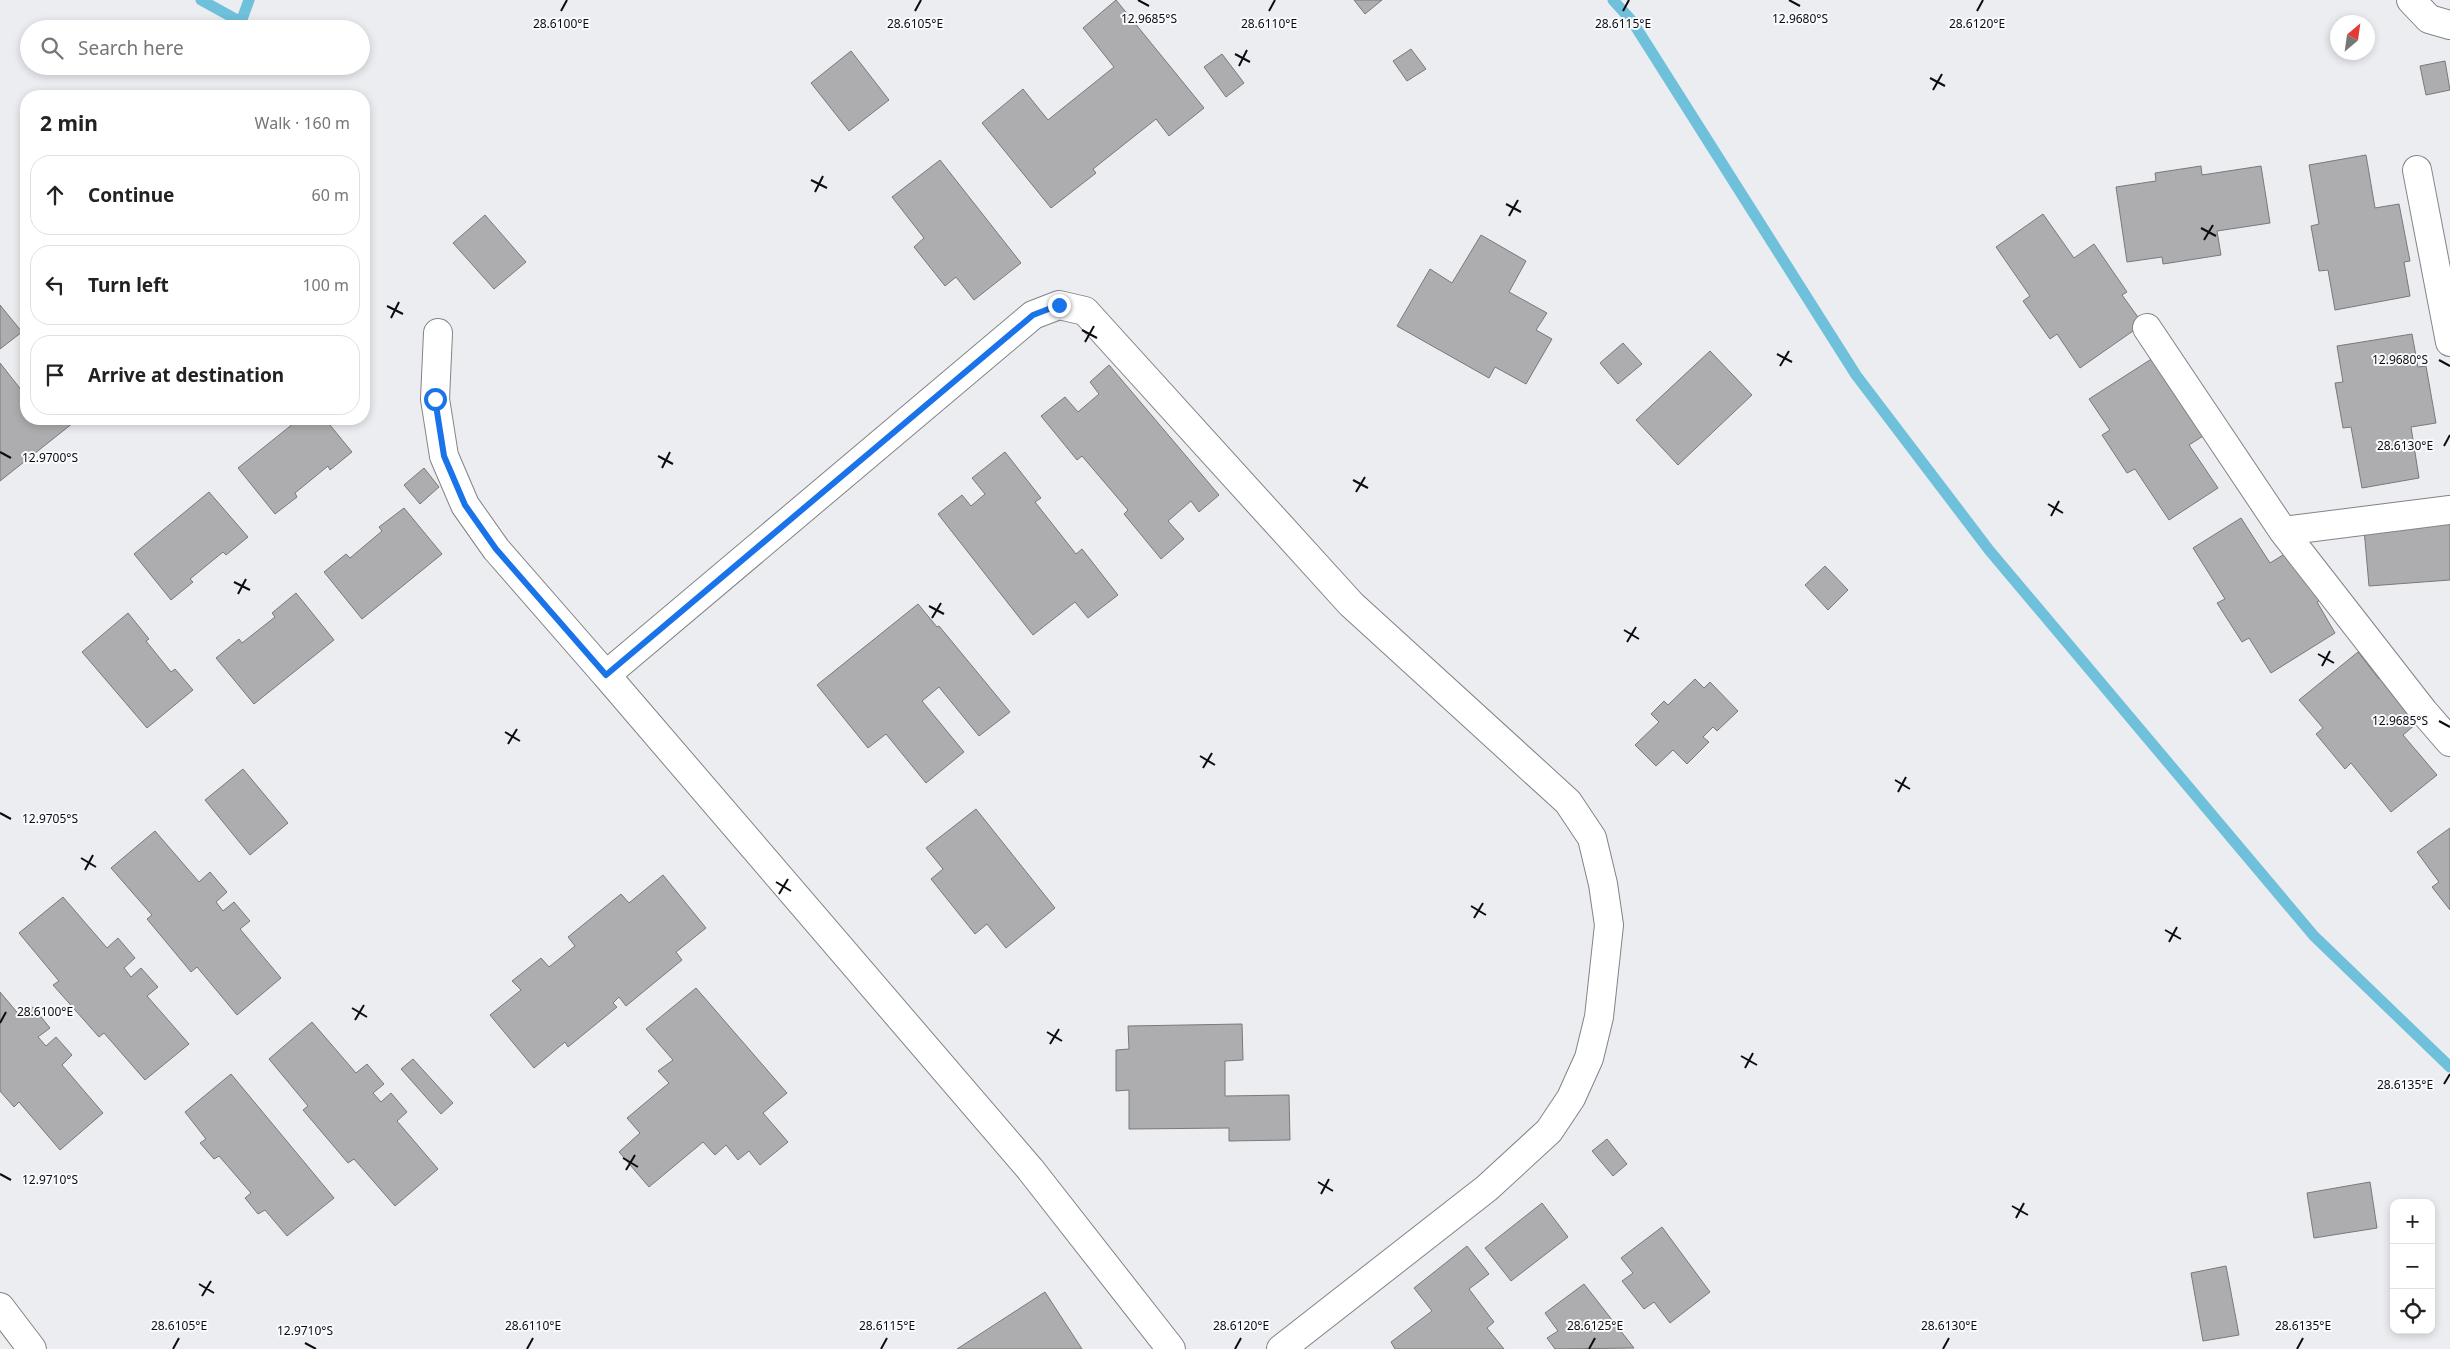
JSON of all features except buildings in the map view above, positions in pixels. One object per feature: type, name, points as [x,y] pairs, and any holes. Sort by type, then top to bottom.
[{"type":"street","points":[[2411,0],[2429,19],[2450,25]]},
{"type":"street","points":[[2417,170],[2450,342]]},
{"type":"street","points":[[606,675],[1033,315],[1059,305],[1085,311],[1351,604],[1568,802],[1592,838],[1604,884],[1609,925],[1599,1017],[1589,1058],[1571,1098],[1549,1131],[1487,1188],[1281,1349]]},
{"type":"street","points":[[2147,328],[2283,531],[2450,742]]},
{"type":"street","points":[[438,333],[435,399],[444,456],[465,505],[496,549],[1030,1169],[1171,1349]]},
{"type":"street","points":[[2283,531],[2450,510]]},
{"type":"street","points":[[0,1307],[32,1349]]},
{"type":"waterway","points":[[201,0],[237,20]]},
{"type":"waterway","points":[[242,20],[249,0]]},
{"type":"waterway","points":[[1613,0],[1632,21],[1856,375],[1989,550],[2314,936],[2450,1067]]},
{"type":"route","points":[[435,399],[444,456],[465,505],[496,549],[606,675],[1033,315],[1059,305]]}]
